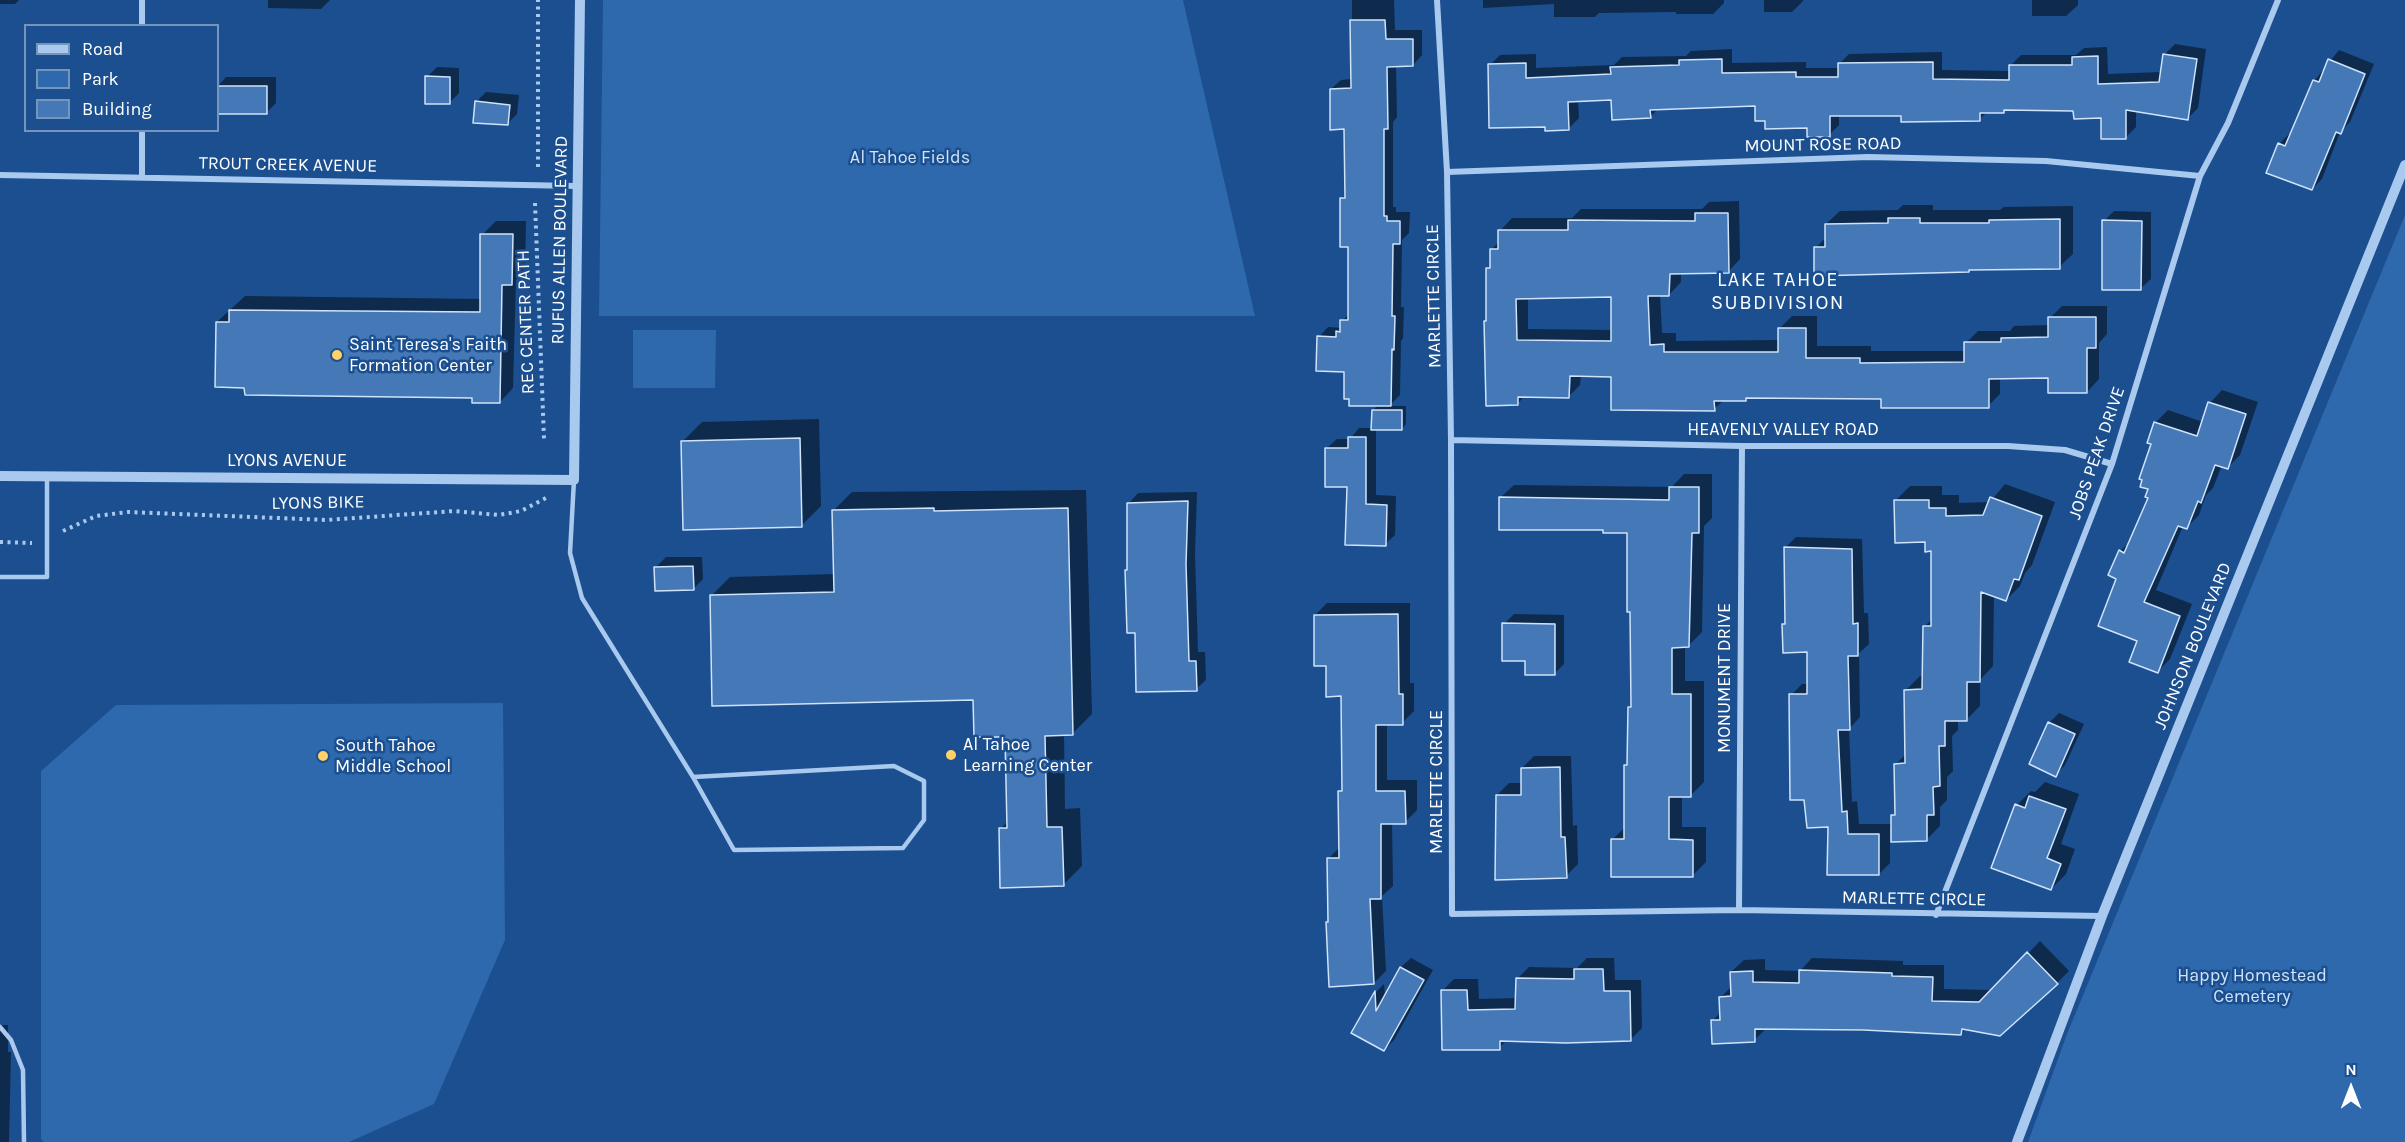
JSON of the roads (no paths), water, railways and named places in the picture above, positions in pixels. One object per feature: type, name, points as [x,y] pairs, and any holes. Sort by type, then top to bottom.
[{"type":"street","points":[[142,0],[142,24]]},
{"type":"street","name":"RUFUS ALLEN BOULEVARD","points":[[574,480],[580,0]]},
{"type":"street","name":"MARLETTE CIRCLE","points":[[1437,0],[1447,172],[1451,440],[1452,914],[1739,910],[2102,916]]},
{"type":"street","name":"JOBS PEAK DRIVE","points":[[1936,915],[2112,464],[2200,176],[2228,123],[2278,0]]},
{"type":"street","points":[[142,132],[142,177]]},
{"type":"street","name":"MOUNT ROSE ROAD","points":[[1447,172],[1868,157],[2046,161],[2200,176]]},
{"type":"street","name":"JOHNSON BOULEVARD","points":[[2017,1142],[2102,916],[2405,165]]},
{"type":"street","name":"TROUT CREEK AVENUE","points":[[0,175],[576,186]]},
{"type":"street","name":"HEAVENLY VALLEY ROAD","points":[[1451,440],[1742,446],[2008,446],[2065,450],[2112,464]]},
{"type":"street","name":"MONUMENT DRIVE","points":[[1739,910],[1742,446]]},
{"type":"street","name":"LYONS AVENUE","points":[[0,476],[574,480]]},
{"type":"lane","points":[[0,577],[47,577],[47,477]]},
{"type":"lane","points":[[574,480],[570,553],[582,598],[693,777],[734,850],[903,848],[924,820],[924,781],[894,766],[693,777]]},
{"type":"lane","points":[[0,1027],[11,1040],[23,1071],[24,1142]]},
{"type":"place","name":"Saint Teresa's Faith Formation Center","points":[[337,355]]},
{"type":"place","name":"Al Tahoe Learning Center","points":[[951,755]]},
{"type":"place","name":"South Tahoe Middle School","points":[[323,756]]},
{"type":"district","name":"LAKE TAHOE SUBDIVISION","points":[[1778,292]]},
{"type":"park label","name":"Al Tahoe Fields","points":[[910,158]]},
{"type":"park label","name":"Happy Homestead Cemetery","points":[[2252,986]]}]
